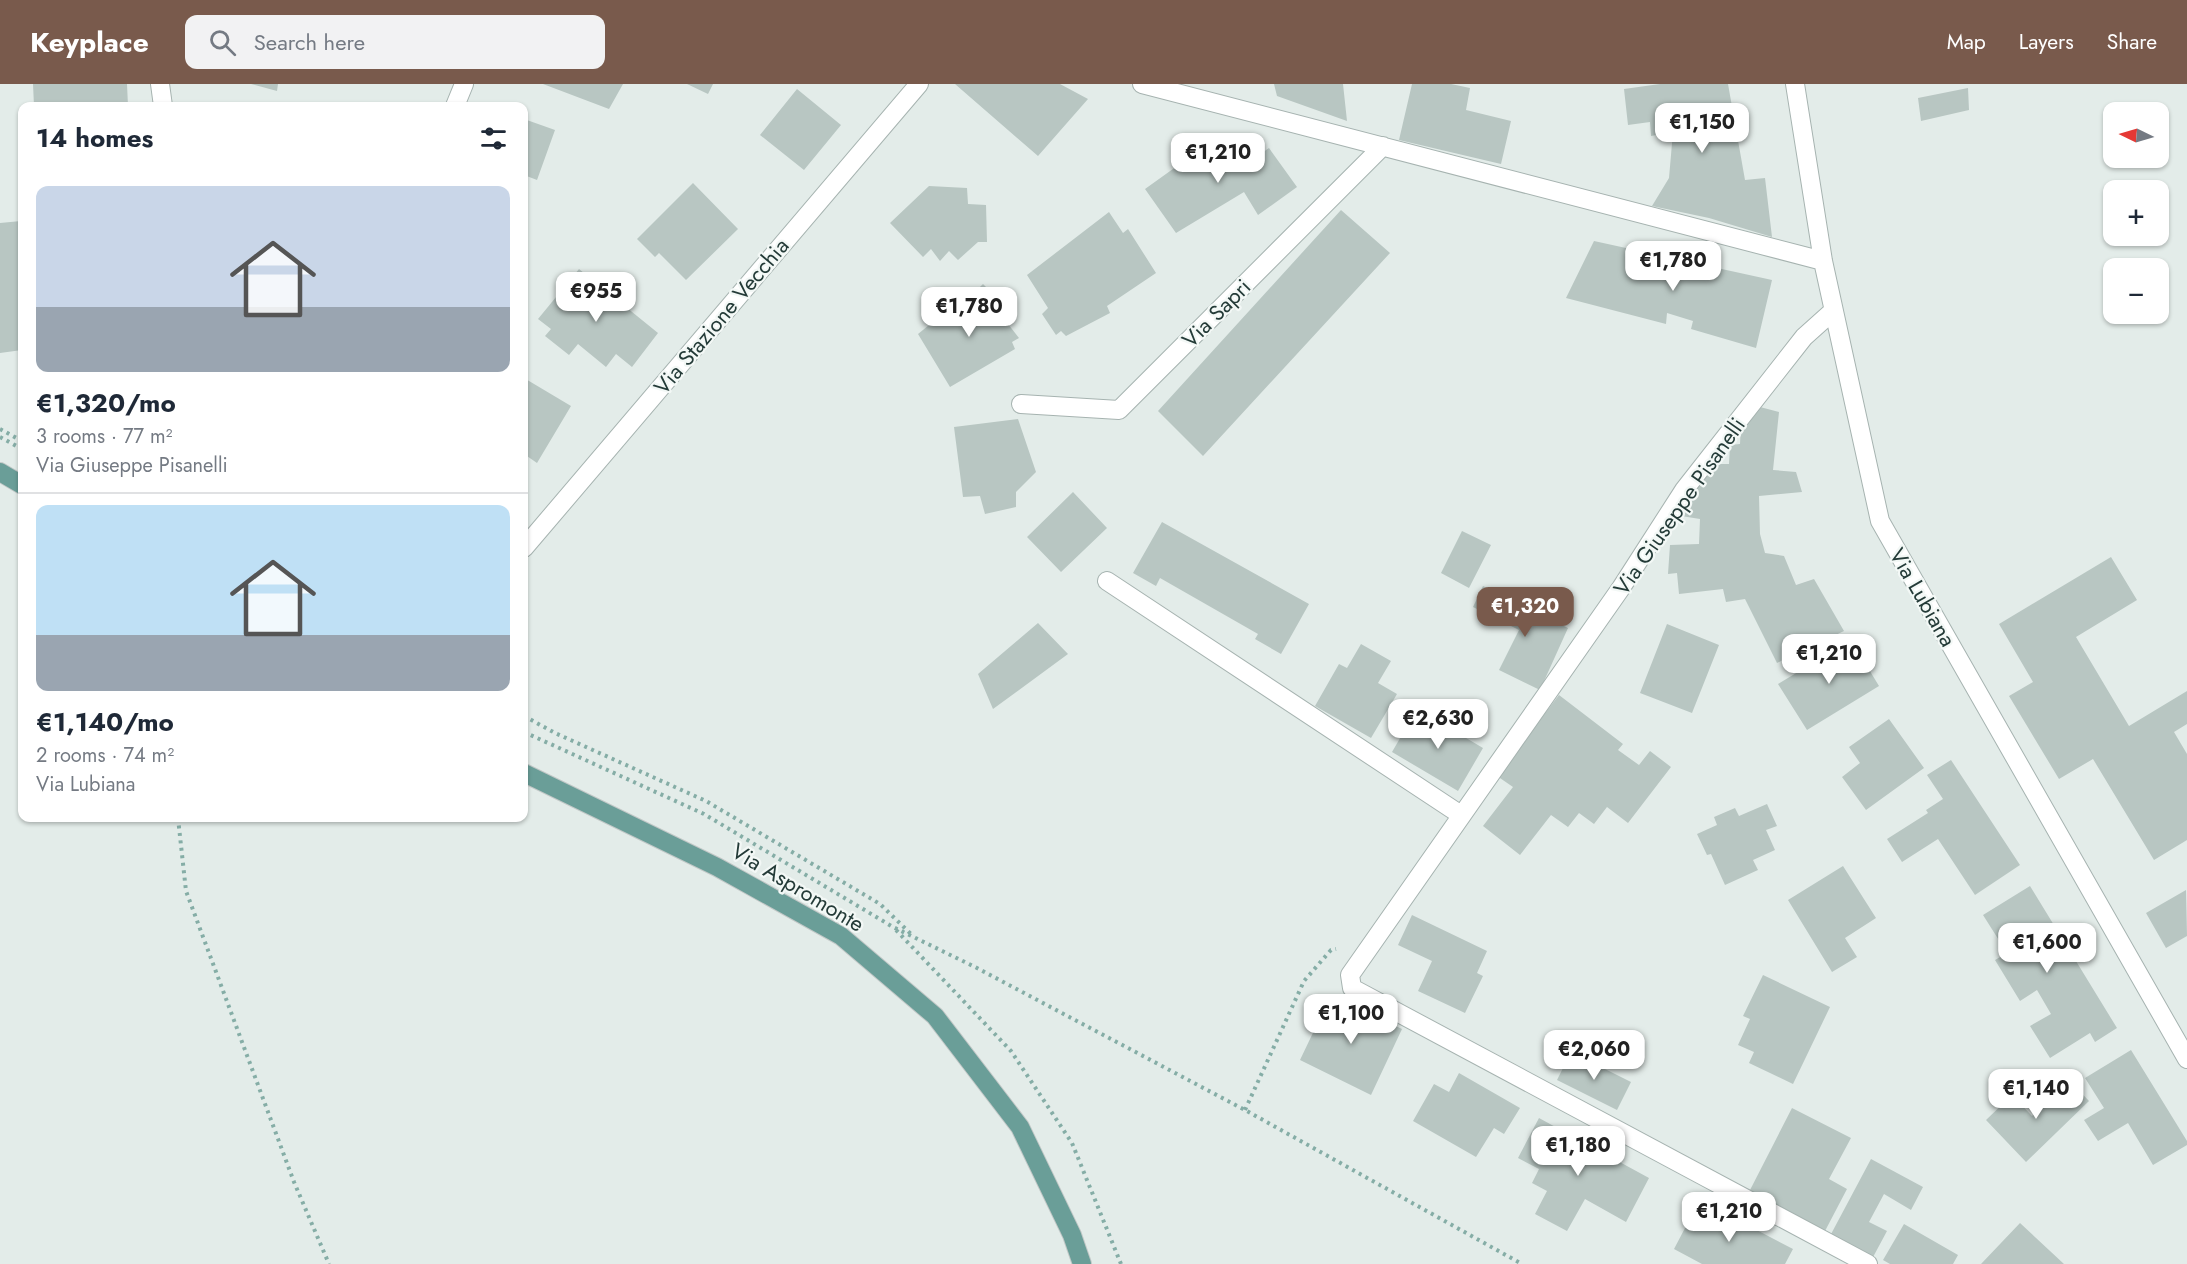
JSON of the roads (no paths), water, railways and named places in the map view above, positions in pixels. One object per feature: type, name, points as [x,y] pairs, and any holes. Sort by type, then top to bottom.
[{"type":"main road","points":[[0,472],[18,483]]},
{"type":"main road","name":"Via Aspromonte","points":[[528,775],[717,867],[841,936],[935,1016],[1020,1127],[1072,1235],[1082,1264]]},
{"type":"street","points":[[160,84],[162,102]]},
{"type":"street","points":[[457,102],[464,84]]},
{"type":"street","name":"Via Stazione Vecchia","points":[[528,543],[919,84]]},
{"type":"street","points":[[1142,84],[1823,261]]},
{"type":"street","name":"Via Lubiana","points":[[1798,86],[1823,261],[1880,521],[2187,1059]]},
{"type":"street","name":"Via Sapri","points":[[1021,404],[1119,410],[1383,146]]},
{"type":"street","name":"Via Giuseppe Pisanelli","points":[[1833,311],[1804,337],[1684,490],[1621,588],[1350,975],[1352,988],[1868,1264]]},
{"type":"street","points":[[1107,581],[1461,814]]}]
